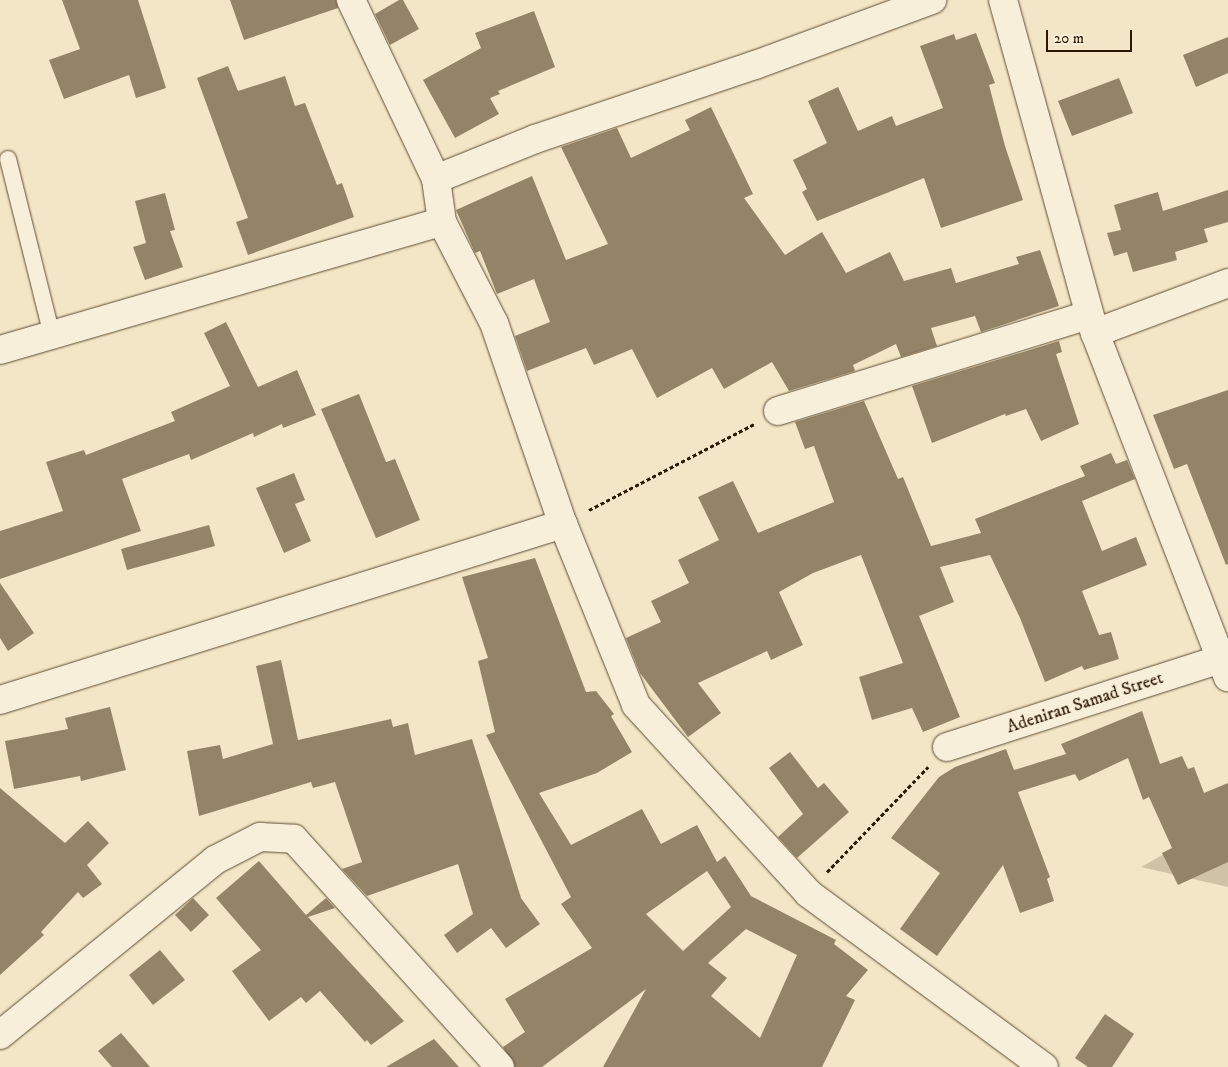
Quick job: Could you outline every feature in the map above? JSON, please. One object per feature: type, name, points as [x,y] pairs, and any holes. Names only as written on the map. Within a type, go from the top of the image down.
[{"type":"street","points":[[351,0],[436,179],[442,222],[494,323],[563,524],[636,705],[808,893],[1044,1067]]},
{"type":"street","points":[[436,179],[535,139],[932,0]]},
{"type":"street","points":[[1013,3],[1092,324],[1226,664]]},
{"type":"street","points":[[0,350],[442,222]]},
{"type":"street","points":[[778,410],[1092,324],[1228,283]]},
{"type":"street","points":[[0,700],[563,524]]},
{"type":"street","name":"Adeniran Samad Street","points":[[947,747],[1226,664]]},
{"type":"street","points":[[0,1035],[214,860],[260,837],[269,837],[294,839],[500,1067]]},
{"type":"lane","points":[[8,159],[52,336]]},
{"type":"path","points":[[563,524],[778,410]]},
{"type":"path","points":[[808,893],[947,747]]},
{"type":"shaded area","points":[[1228,818],[1228,887],[1141,867]]},
{"type":"building","points":[[62,0],[138,0],[166,88],[136,98],[129,75],[64,99],[49,60],[80,49]]},
{"type":"building","points":[[230,0],[336,0],[338,8],[244,40]]},
{"type":"building","points":[[399,0],[403,0],[419,29],[390,45],[375,14]]},
{"type":"building","points":[[534,11],[555,67],[498,91],[500,94],[490,98],[499,114],[455,138],[423,80],[481,48],[475,33]]},
{"type":"building","points":[[976,33],[995,83],[989,85],[1005,146],[1023,200],[941,228],[924,178],[817,221],[802,192],[807,189],[793,160],[827,143],[808,101],[838,87],[858,131],[892,116],[896,126],[943,108],[920,46],[954,34],[956,40]]},
{"type":"building","points":[[1228,37],[1228,73],[1196,87],[1183,55]]},
{"type":"building","points":[[228,66],[238,91],[285,76],[295,106],[305,103],[337,185],[342,183],[354,217],[248,255],[236,222],[248,218],[197,78]]},
{"type":"building","points":[[1119,78],[1133,113],[1072,136],[1058,101]]},
{"type":"building","points":[[711,107],[753,194],[744,198],[785,255],[822,232],[846,273],[890,252],[904,281],[951,268],[956,283],[1019,264],[1016,257],[1040,250],[1059,306],[981,332],[975,316],[931,328],[937,346],[901,357],[896,344],[853,365],[855,371],[789,391],[772,362],[724,389],[712,368],[657,398],[632,349],[594,365],[586,348],[527,371],[515,336],[550,322],[534,279],[497,294],[480,251],[475,253],[456,210],[532,176],[566,260],[608,244],[561,147],[617,128],[631,158],[690,130],[685,120]]},
{"type":"building","points":[[1228,190],[1228,222],[1204,229],[1208,242],[1175,252],[1177,260],[1133,272],[1127,252],[1114,256],[1107,233],[1121,230],[1114,205],[1158,192],[1163,211]]},
{"type":"building","points":[[165,193],[175,230],[170,231],[183,267],[145,280],[133,247],[146,243],[135,201]]},
{"type":"building","points":[[226,322],[258,387],[297,370],[316,415],[283,428],[282,424],[254,437],[253,433],[191,460],[189,454],[122,479],[141,531],[0,579],[0,531],[63,511],[46,462],[84,450],[86,455],[175,421],[171,412],[230,386],[204,333]]},
{"type":"building","points":[[1059,341],[1062,352],[1056,354],[1079,424],[1041,441],[1026,409],[1006,416],[1005,414],[932,443],[912,386]]},
{"type":"building","points":[[1228,390],[1228,564],[1226,565],[1187,464],[1174,469],[1153,415]]},
{"type":"building","points":[[359,394],[386,462],[395,459],[420,520],[376,538],[321,409]]},
{"type":"building","points":[[864,401],[898,479],[903,477],[931,546],[981,533],[975,519],[1085,476],[1080,466],[1111,453],[1116,464],[1127,460],[1135,479],[1082,501],[1102,551],[1136,537],[1147,565],[1082,591],[1099,635],[1111,632],[1119,659],[1084,670],[1082,666],[1045,682],[1020,618],[990,555],[940,567],[954,602],[919,616],[960,717],[923,732],[912,708],[872,720],[859,677],[903,663],[861,555],[813,573],[779,592],[803,645],[771,660],[767,651],[698,683],[721,713],[688,737],[640,673],[626,638],[661,622],[651,601],[689,583],[678,560],[719,540],[698,497],[733,481],[758,533],[834,502],[814,446],[805,449],[795,422]]},
{"type":"building","points":[[294,473],[305,500],[295,504],[311,541],[284,553],[256,488]]},
{"type":"building","points":[[209,525],[215,546],[127,570],[121,549]]},
{"type":"building","points":[[535,558],[586,692],[596,691],[614,714],[611,716],[632,752],[597,773],[539,793],[571,845],[642,809],[661,844],[697,825],[717,862],[725,856],[751,896],[836,940],[834,944],[868,970],[846,996],[855,1000],[822,1067],[603,1067],[646,989],[542,1067],[515,1067],[503,1047],[525,1032],[505,999],[592,948],[561,904],[571,897],[486,735],[495,732],[478,661],[488,658],[462,577]],"holes":[[[707,871],[731,907],[683,951],[646,914]],[[746,929],[797,955],[760,1038],[711,996],[727,978],[708,963]]]},
{"type":"building","points":[[0,583],[34,633],[8,651],[0,638]]},
{"type":"building","points":[[281,660],[298,740],[391,719],[393,727],[408,723],[415,755],[472,739],[521,898],[540,924],[506,948],[491,928],[457,953],[444,935],[473,914],[458,864],[367,896],[342,869],[362,862],[335,782],[313,788],[311,782],[199,816],[187,751],[220,745],[223,759],[273,744],[256,666]]},
{"type":"building","points":[[110,707],[126,770],[81,781],[80,776],[14,789],[5,741],[68,729],[65,718]]},
{"type":"building","points":[[1142,711],[1160,764],[1182,756],[1188,769],[1194,767],[1204,793],[1228,783],[1228,862],[1178,885],[1162,853],[1172,848],[1149,797],[1143,800],[1128,758],[1079,781],[1075,774],[1018,792],[1050,877],[1047,879],[1054,901],[1020,913],[1003,865],[937,956],[900,929],[940,873],[891,838],[939,777],[955,767],[1006,749],[1014,770],[1066,754],[1061,744]]},
{"type":"building","points":[[790,752],[818,788],[824,783],[849,812],[797,858],[778,837],[803,814],[769,768]]},
{"type":"building","points":[[0,788],[65,843],[88,821],[109,843],[87,865],[102,884],[83,898],[78,892],[41,932],[44,935],[0,975]]},
{"type":"building","points":[[259,861],[306,915],[326,898],[335,908],[308,917],[404,1021],[371,1045],[367,1040],[365,1042],[320,991],[306,1003],[301,997],[269,1021],[232,971],[261,950],[216,898]]},
{"type":"building","points":[[193,898],[209,915],[191,932],[175,915]]},
{"type":"building","points":[[160,950],[185,980],[153,1005],[129,975]]},
{"type":"building","points":[[1105,1014],[1134,1034],[1112,1067],[1088,1067],[1075,1058]]},
{"type":"building","points":[[121,1033],[150,1067],[112,1067],[98,1051]]},
{"type":"building","points":[[434,1039],[459,1067],[386,1067]]}]
